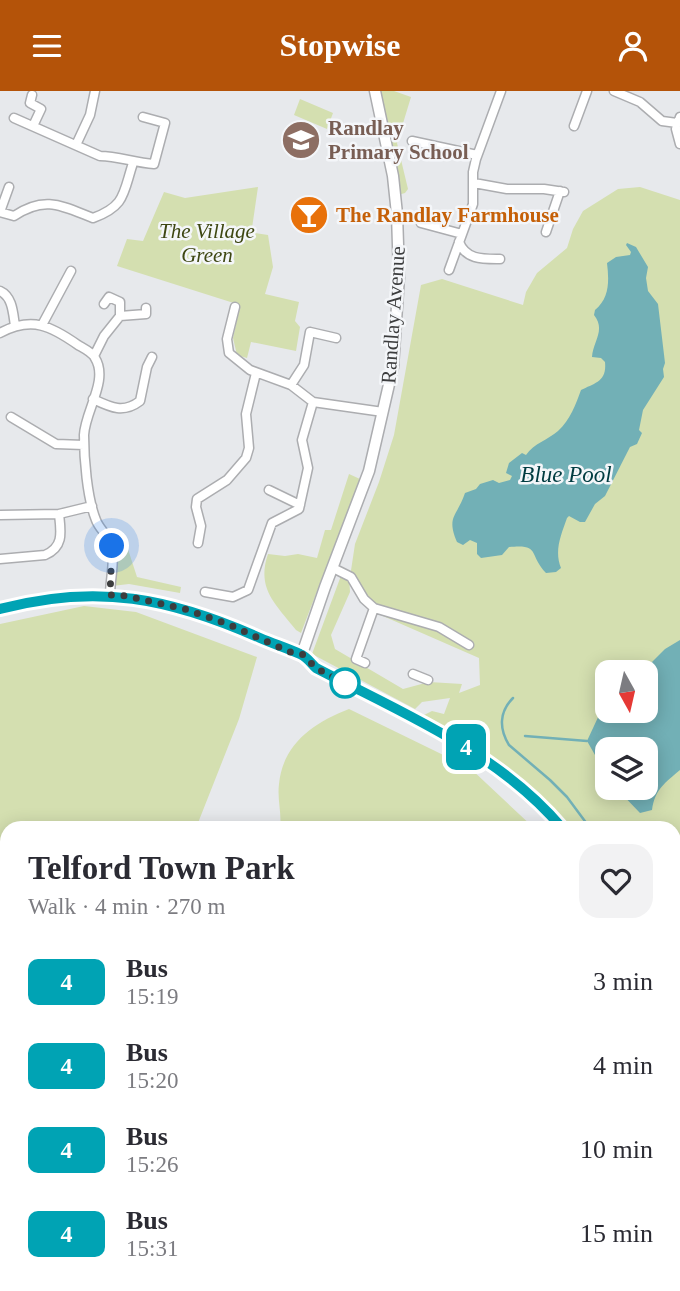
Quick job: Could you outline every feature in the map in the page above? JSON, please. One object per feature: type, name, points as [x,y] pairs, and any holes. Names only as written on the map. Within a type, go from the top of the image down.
[{"type":"street","points":[[76,145],[90,115],[95,91]]},
{"type":"street","name":"Randlay Avenue","points":[[302,654],[369,471],[393,367],[399,276],[397,214],[393,176],[375,91]]},
{"type":"street","points":[[449,270],[473,204],[473,172],[477,155],[501,91]]},
{"type":"street","points":[[574,126],[587,91]]},
{"type":"street","points":[[614,91],[640,102],[662,121],[678,120],[680,144]]},
{"type":"street","points":[[32,95],[30,103],[41,109],[33,126]]},
{"type":"street","points":[[14,118],[100,156],[115,156],[133,163],[154,164],[165,124],[143,117]]},
{"type":"street","points":[[412,141],[477,155]]},
{"type":"street","points":[[5,191],[0,212],[14,216],[27,207],[51,203],[69,207],[93,218],[120,203],[133,163]]},
{"type":"street","points":[[474,183],[507,189],[562,192],[546,232]]},
{"type":"street","points":[[421,223],[461,238]]},
{"type":"street","points":[[461,238],[463,251],[470,256],[500,259]]},
{"type":"street","points":[[42,325],[71,271]]},
{"type":"street","points":[[0,291],[5,293],[10,301],[15,326]]},
{"type":"street","points":[[94,356],[104,336],[120,316],[120,302],[109,297],[104,304]]},
{"type":"street","points":[[235,307],[227,339],[229,353],[256,373],[291,385],[313,402],[383,412]]},
{"type":"street","points":[[120,316],[146,314],[146,308]]},
{"type":"street","points":[[0,333],[15,326],[42,325],[54,328],[94,356],[99,367],[99,383],[88,412],[84,445],[96,521],[112,546],[110,595]]},
{"type":"street","points":[[291,385],[304,365],[310,332],[336,338]]},
{"type":"street","points":[[93,399],[117,409],[132,407],[140,401],[147,367],[152,357]]},
{"type":"street","points":[[198,543],[201,526],[196,507],[197,499],[231,476],[248,453],[246,414],[256,373]]},
{"type":"street","points":[[205,592],[233,597],[248,590],[272,523],[296,512],[300,505],[308,468],[302,440],[313,402]]},
{"type":"street","points":[[11,417],[56,445],[84,445]]},
{"type":"street","points":[[269,490],[300,505]]},
{"type":"street","points":[[0,515],[59,514],[92,506]]},
{"type":"street","points":[[0,559],[45,555],[51,552],[61,537],[59,514]]},
{"type":"street","points":[[333,568],[351,577],[364,599],[374,608],[439,627],[469,646]]},
{"type":"street","points":[[0,609],[51,599],[126,596],[185,609],[230,625],[290,652],[302,654],[316,668],[467,748],[503,772],[556,821]]},
{"type":"street","points":[[356,659],[374,608]]},
{"type":"street","points":[[413,674],[428,680]]},
{"type":"green space","points":[[380,91],[394,91],[411,97],[397,143],[408,189],[398,195]]},
{"type":"green space","points":[[300,99],[333,113],[327,129],[294,115]]},
{"type":"green space","name":"The Village Green","points":[[258,187],[252,228],[255,233],[268,235],[273,267],[265,294],[299,302],[295,321],[300,327],[296,351],[251,342],[247,358],[237,355],[233,338],[240,305],[117,266],[127,239],[143,241],[164,192],[185,198]]},
{"type":"green space","points":[[640,187],[680,200],[680,821],[566,821],[484,753],[424,715],[432,711],[444,714],[450,698],[422,702],[415,709],[312,654],[342,573],[349,576],[350,592],[331,635],[335,649],[403,689],[429,682],[462,684],[459,693],[480,685],[479,658],[376,613],[350,577],[355,544],[394,435],[421,285],[442,279],[523,305],[526,292],[537,273],[567,248],[583,211],[618,189]]},
{"type":"green space","points":[[349,474],[360,479],[301,633],[275,604],[266,587],[264,577],[268,554],[298,554],[317,558],[325,530],[331,530]]},
{"type":"green space","points":[[127,546],[137,577],[181,587],[180,593],[129,584],[112,586],[113,559]]},
{"type":"green space","points":[[84,606],[136,612],[257,657],[239,719],[199,821],[0,821],[0,624]]},
{"type":"green space","points":[[349,709],[470,768],[527,821],[280,821],[279,784],[287,757],[293,746],[312,728]]},
{"type":"water","name":"Blue Pool","points":[[627,243],[636,247],[648,267],[648,291],[658,304],[665,363],[664,377],[643,410],[639,430],[642,433],[637,444],[630,447],[605,496],[595,504],[585,522],[569,516],[567,518],[558,549],[561,568],[556,572],[546,573],[533,552],[526,547],[509,547],[502,555],[481,558],[477,554],[477,543],[470,540],[463,545],[457,542],[452,527],[465,493],[493,480],[499,483],[510,480],[512,476],[506,473],[509,463],[522,453],[526,455],[533,447],[558,431],[569,417],[581,390],[602,378],[605,362],[601,358],[592,357],[599,331],[594,315],[606,294],[607,263],[616,257],[630,255]]},
{"type":"water","points":[[680,640],[680,770],[658,792],[658,737],[595,737],[595,755],[587,741],[595,723],[658,723],[658,660],[654,660]]},
{"type":"water","points":[[628,800],[654,800],[652,810],[640,813]]},
{"type":"waterway","points":[[513,698],[505,709],[502,721],[503,733],[509,745],[567,797],[585,821]]},
{"type":"waterway","points":[[525,736],[587,741]]},
{"type":"bus line","name":"4","points":[[0,609],[51,599],[126,596],[185,609],[230,625],[290,652],[302,654],[316,668],[467,748],[503,772],[556,821]]},
{"type":"place","name":"Randlay Primary School","points":[[301,140]]},
{"type":"place","name":"The Randlay Farmhouse","points":[[309,215]]},
{"type":"route","points":[[112,546],[110,595],[185,609],[230,625],[290,652],[302,654],[316,668],[352,687],[345,683]]}]
